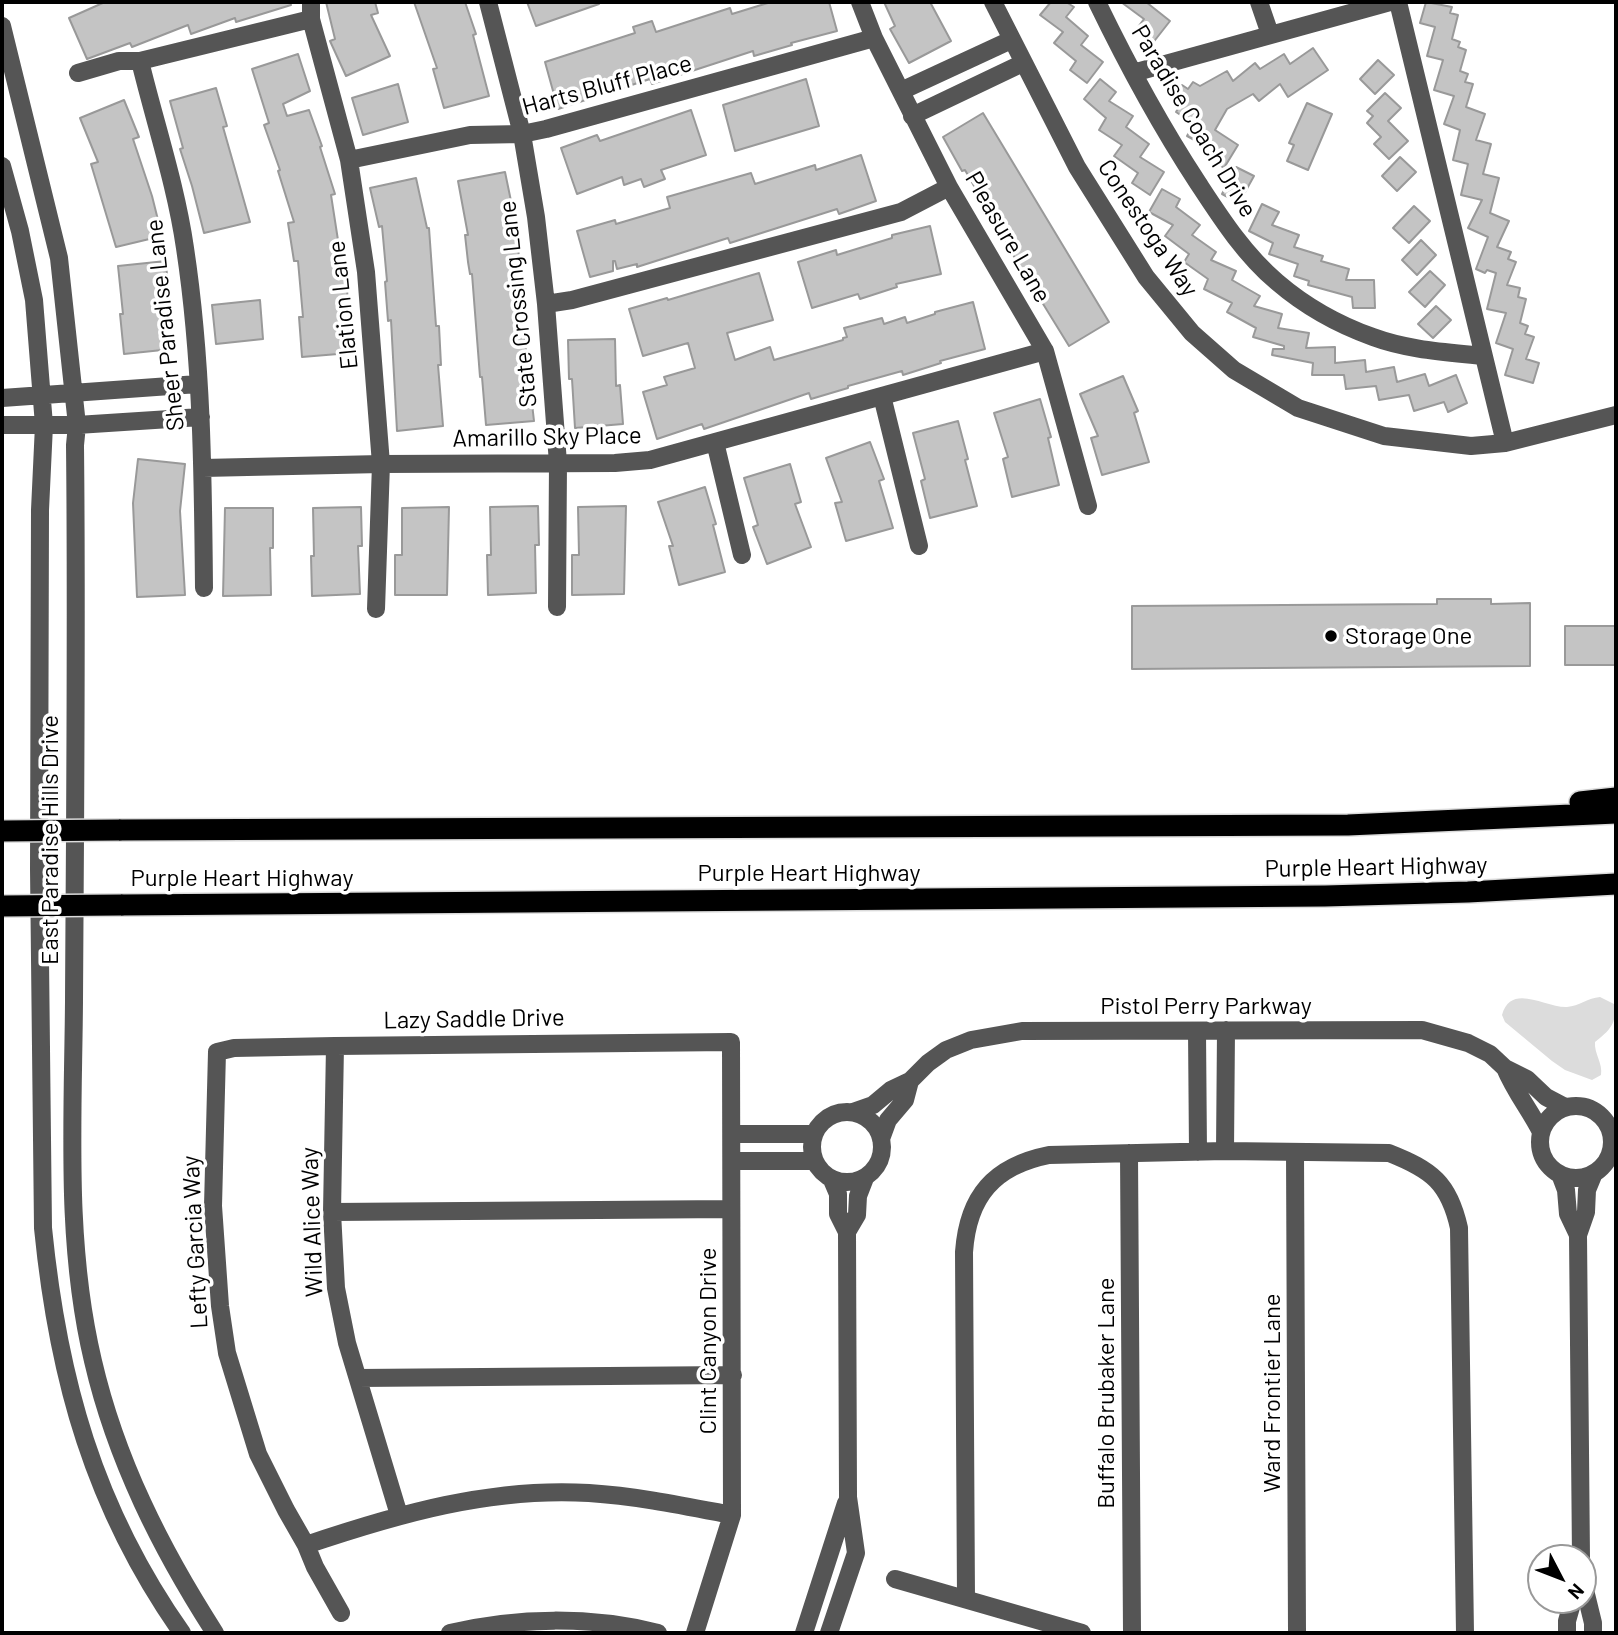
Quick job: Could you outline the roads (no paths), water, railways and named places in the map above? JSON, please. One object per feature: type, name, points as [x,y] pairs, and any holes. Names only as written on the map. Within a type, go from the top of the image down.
[{"type":"highway","points":[[1348,825],[1616,798]]},
{"type":"highway","name":"Purple Heart Highway","points":[[2,831],[1348,825],[1616,813]]},
{"type":"highway","name":"Purple Heart Highway","points":[[2,906],[1325,896],[1612,885]]},
{"type":"street","name":"State Crossing Lane","points":[[488,2],[522,134],[536,217],[546,304],[558,463],[557,607]]},
{"type":"street","name":"Pleasure Lane","points":[[860,2],[912,116],[1045,351],[1088,506]]},
{"type":"street","name":"Conestoga Way","points":[[993,2],[1077,167],[1146,277],[1192,333],[1234,370],[1298,408],[1384,436],[1471,446],[1505,443],[1616,415]]},
{"type":"street","name":"Paradise Coach Drive","points":[[1097,2],[1133,73],[1181,156],[1241,245],[1277,282],[1324,315],[1374,337],[1411,347],[1483,356]]},
{"type":"street","points":[[1259,2],[1270,34]]},
{"type":"street","points":[[1133,73],[1390,2]]},
{"type":"street","points":[[1398,2],[1505,443]]},
{"type":"street","points":[[78,73],[119,61],[140,61],[311,10]]},
{"type":"street","name":"Elation Lane","points":[[311,10],[349,160],[366,272],[381,464],[376,609]]},
{"type":"street","name":"East Paradise Hills Drive","points":[[2,26],[21,113],[59,258],[77,425],[74,1060],[76,1254],[92,1359],[114,1434],[154,1530],[171,1563],[215,1633]]},
{"type":"street","name":"Harts Bluff Place","points":[[349,160],[470,135],[522,134],[874,37]]},
{"type":"street","points":[[901,91],[1011,40]]},
{"type":"street","name":"Sheer Paradise Lane","points":[[140,61],[178,208],[185,247],[201,417],[204,588]]},
{"type":"street","points":[[912,116],[1023,62]]},
{"type":"street","name":"East Paradise Hills Drive","points":[[2,166],[20,231],[34,300],[44,425],[40,510],[39,869],[43,1228],[48,1276],[63,1364],[86,1446],[122,1534],[182,1633]]},
{"type":"street","points":[[546,304],[572,300],[901,212],[950,187]]},
{"type":"street","name":"Amarillo Sky Place","points":[[203,468],[650,460],[1045,351]]},
{"type":"street","points":[[2,398],[41,393],[198,384]]},
{"type":"street","points":[[882,396],[919,546]]},
{"type":"street","points":[[2,425],[77,425],[201,417]]},
{"type":"street","points":[[715,443],[742,555]]},
{"type":"street","points":[[1225,1151],[1226,1030]]},
{"type":"street","name":"Pistol Perry Parkway","points":[[853,1112],[873,1105],[891,1090],[910,1081],[946,1050],[987,1036],[1022,1031],[1422,1030],[1468,1043],[1490,1054],[1505,1068],[1527,1079],[1546,1097],[1565,1107]]},
{"type":"street","points":[[1197,1031],[1198,1152]]},
{"type":"street","name":"Lazy Saddle Drive","points":[[217,1052],[234,1048],[335,1046],[731,1042]]},
{"type":"street","name":"Clint Canyon Drive","points":[[695,1633],[732,1515],[731,1042]]},
{"type":"street","name":"Wild Alice Way","points":[[335,1046],[332,1212],[336,1288],[347,1343],[398,1514]]},
{"type":"street","name":"Lefty Garcia Way","points":[[217,1052],[213,1206],[220,1306],[227,1353],[258,1454],[341,1614]]},
{"type":"street","name":"Pistol Perry Parkway","points":[[1505,1068],[1514,1091],[1532,1112],[1541,1132]]},
{"type":"street","name":"Pistol Perry Parkway","points":[[881,1139],[888,1120],[905,1100],[910,1081]]},
{"type":"street","points":[[1560,1174],[1578,1177],[1594,1172],[1612,1156],[1612,1126],[1591,1109],[1583,1106],[1565,1107],[1551,1116],[1541,1132],[1541,1150],[1544,1158],[1560,1174],[1566,1190],[1567,1214],[1578,1235]]},
{"type":"street","points":[[830,1633],[856,1553],[848,1497],[848,1232],[857,1215],[858,1196],[865,1178],[881,1157],[881,1139],[873,1123],[853,1112],[824,1119],[814,1134],[811,1147],[813,1160],[820,1171],[832,1180],[847,1183],[865,1178]]},
{"type":"street","points":[[732,1134],[814,1134]]},
{"type":"street","points":[[966,1599],[965,1229],[984,1189],[995,1178],[1029,1159],[1049,1155],[1225,1151],[1389,1153],[1432,1173],[1454,1204],[1460,1228],[1465,1633]]},
{"type":"street","name":"Ward Frontier Lane","points":[[1295,1152],[1297,1633]]},
{"type":"street","name":"Buffalo Brubaker Lane","points":[[1129,1153],[1132,1633]]},
{"type":"street","points":[[732,1161],[813,1160]]},
{"type":"street","points":[[1581,1544],[1578,1235],[1586,1212],[1587,1190],[1594,1172]]},
{"type":"street","points":[[832,1180],[838,1194],[838,1214],[848,1232]]},
{"type":"street","points":[[332,1212],[732,1209]]},
{"type":"street","points":[[358,1378],[733,1376]]},
{"type":"street","points":[[306,1545],[398,1514],[487,1496],[587,1493],[643,1499],[732,1515]]},
{"type":"street","points":[[804,1633],[848,1497]]},
{"type":"street","points":[[895,1579],[1019,1617],[1082,1633]]},
{"type":"street","points":[[1567,1633],[1569,1614]]},
{"type":"street","points":[[1591,1614],[1593,1633]]},
{"type":"street","points":[[450,1633],[504,1623],[548,1620],[639,1628],[658,1633]]},
{"type":"place","name":"Storage One","points":[[1331,636]]}]
